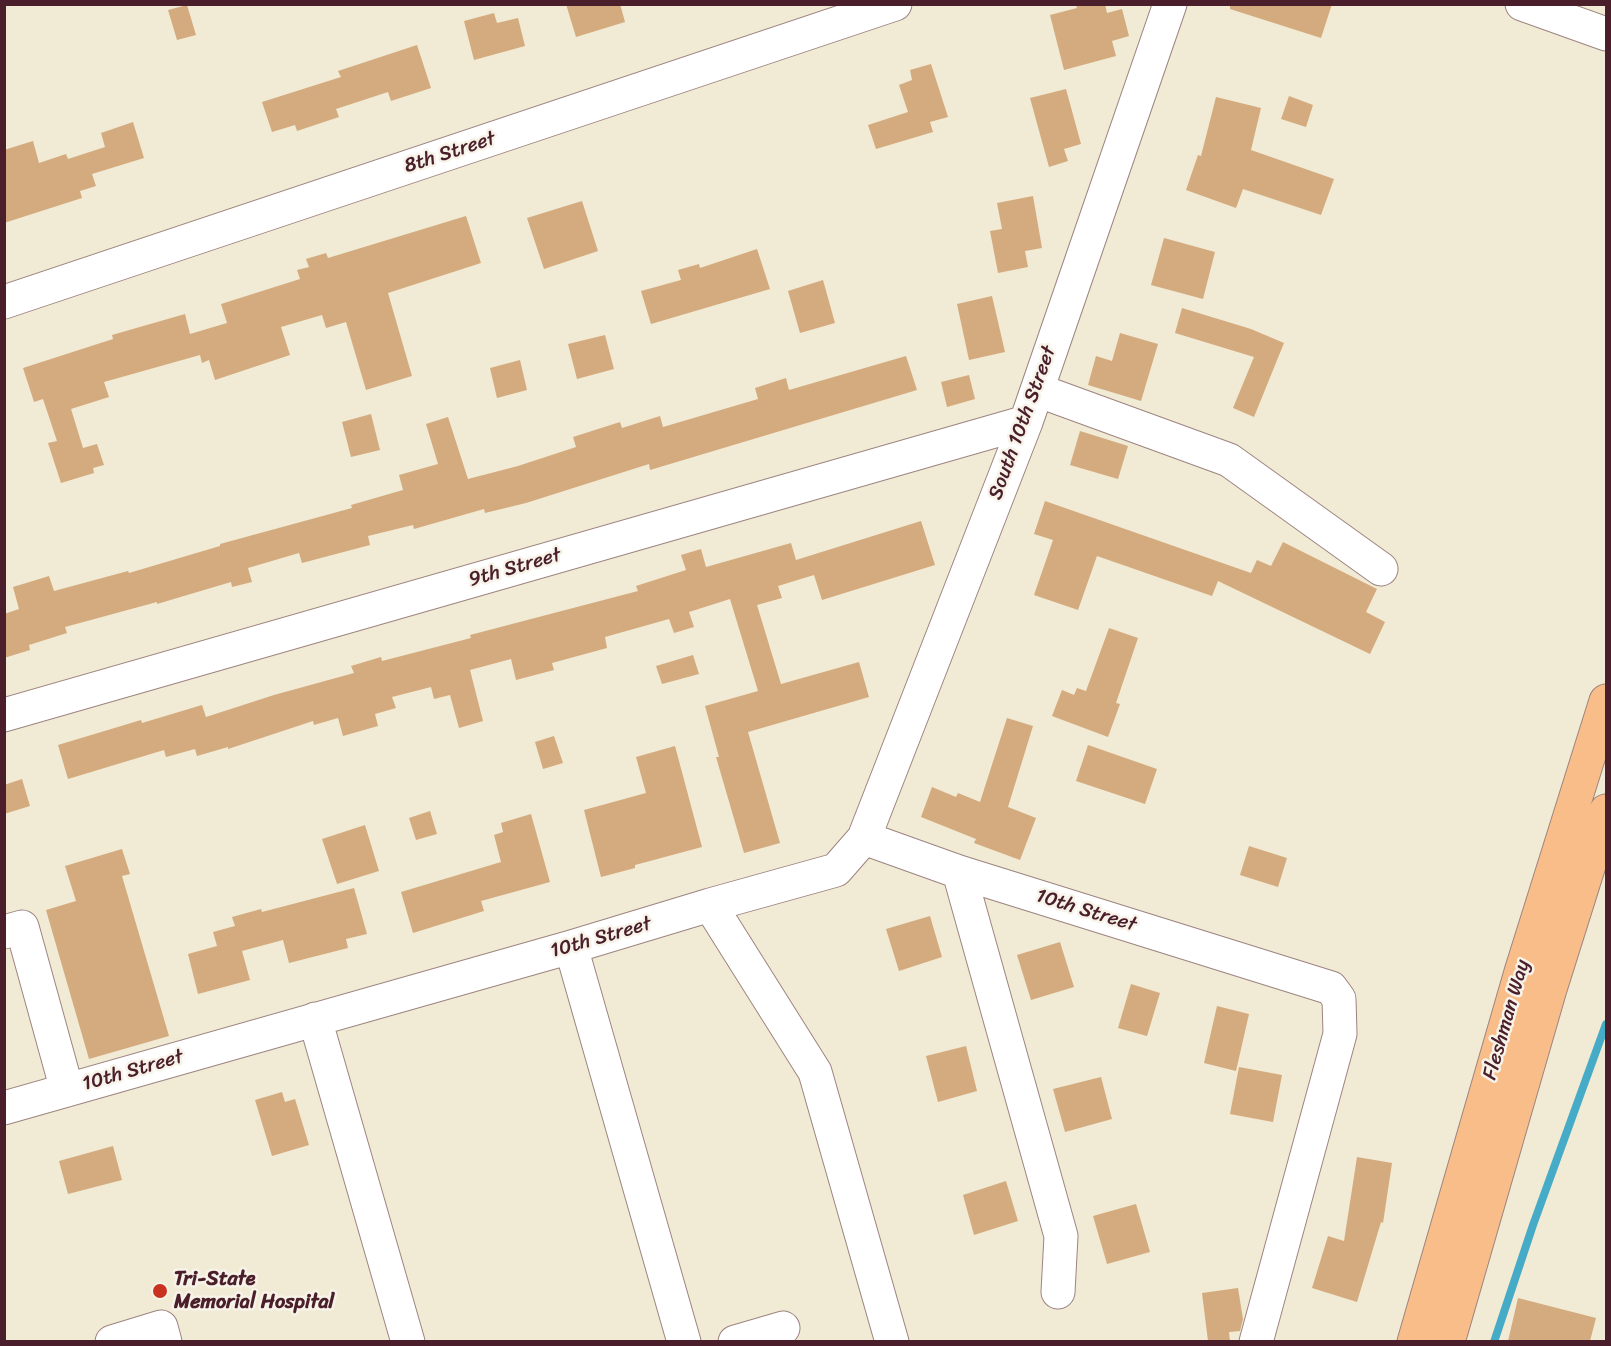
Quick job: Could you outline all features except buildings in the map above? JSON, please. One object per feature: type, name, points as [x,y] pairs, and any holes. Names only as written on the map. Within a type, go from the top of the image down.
[{"type":"main road","name":"Fleshman Way","points":[[1414,1341],[1521,972],[1606,700]]},
{"type":"main road","name":"Fleshman Way","points":[[1448,1341],[1550,988],[1606,811]]},
{"type":"street","name":"8th Street","points":[[4,302],[895,4]]},
{"type":"street","name":"South 10th Street","points":[[864,838],[1026,422],[1170,4]]},
{"type":"street","points":[[1522,4],[1606,34]]},
{"type":"street","points":[[1036,390],[1229,460],[1381,569]]},
{"type":"street","name":"9th Street","points":[[4,715],[1026,422]]},
{"type":"street","name":"10th Street","points":[[5,1106],[836,870],[864,838],[959,872],[1331,988],[1339,999],[1340,1034],[1256,1341]]},
{"type":"street","points":[[959,872],[1061,1236],[1058,1292]]},
{"type":"street","points":[[710,905],[815,1072],[892,1341]]},
{"type":"street","points":[[4,932],[22,927],[67,1090]]},
{"type":"street","points":[[571,947],[684,1341]]},
{"type":"street","points":[[315,1019],[408,1341]]},
{"type":"street","points":[[112,1341],[160,1327],[165,1341]]},
{"type":"street","points":[[735,1341],[783,1328]]},
{"type":"waterway","points":[[1494,1342],[1533,1225],[1606,1024]]},
{"type":"place","name":"Tri-State Memorial Hospital","points":[[160,1291]]}]
